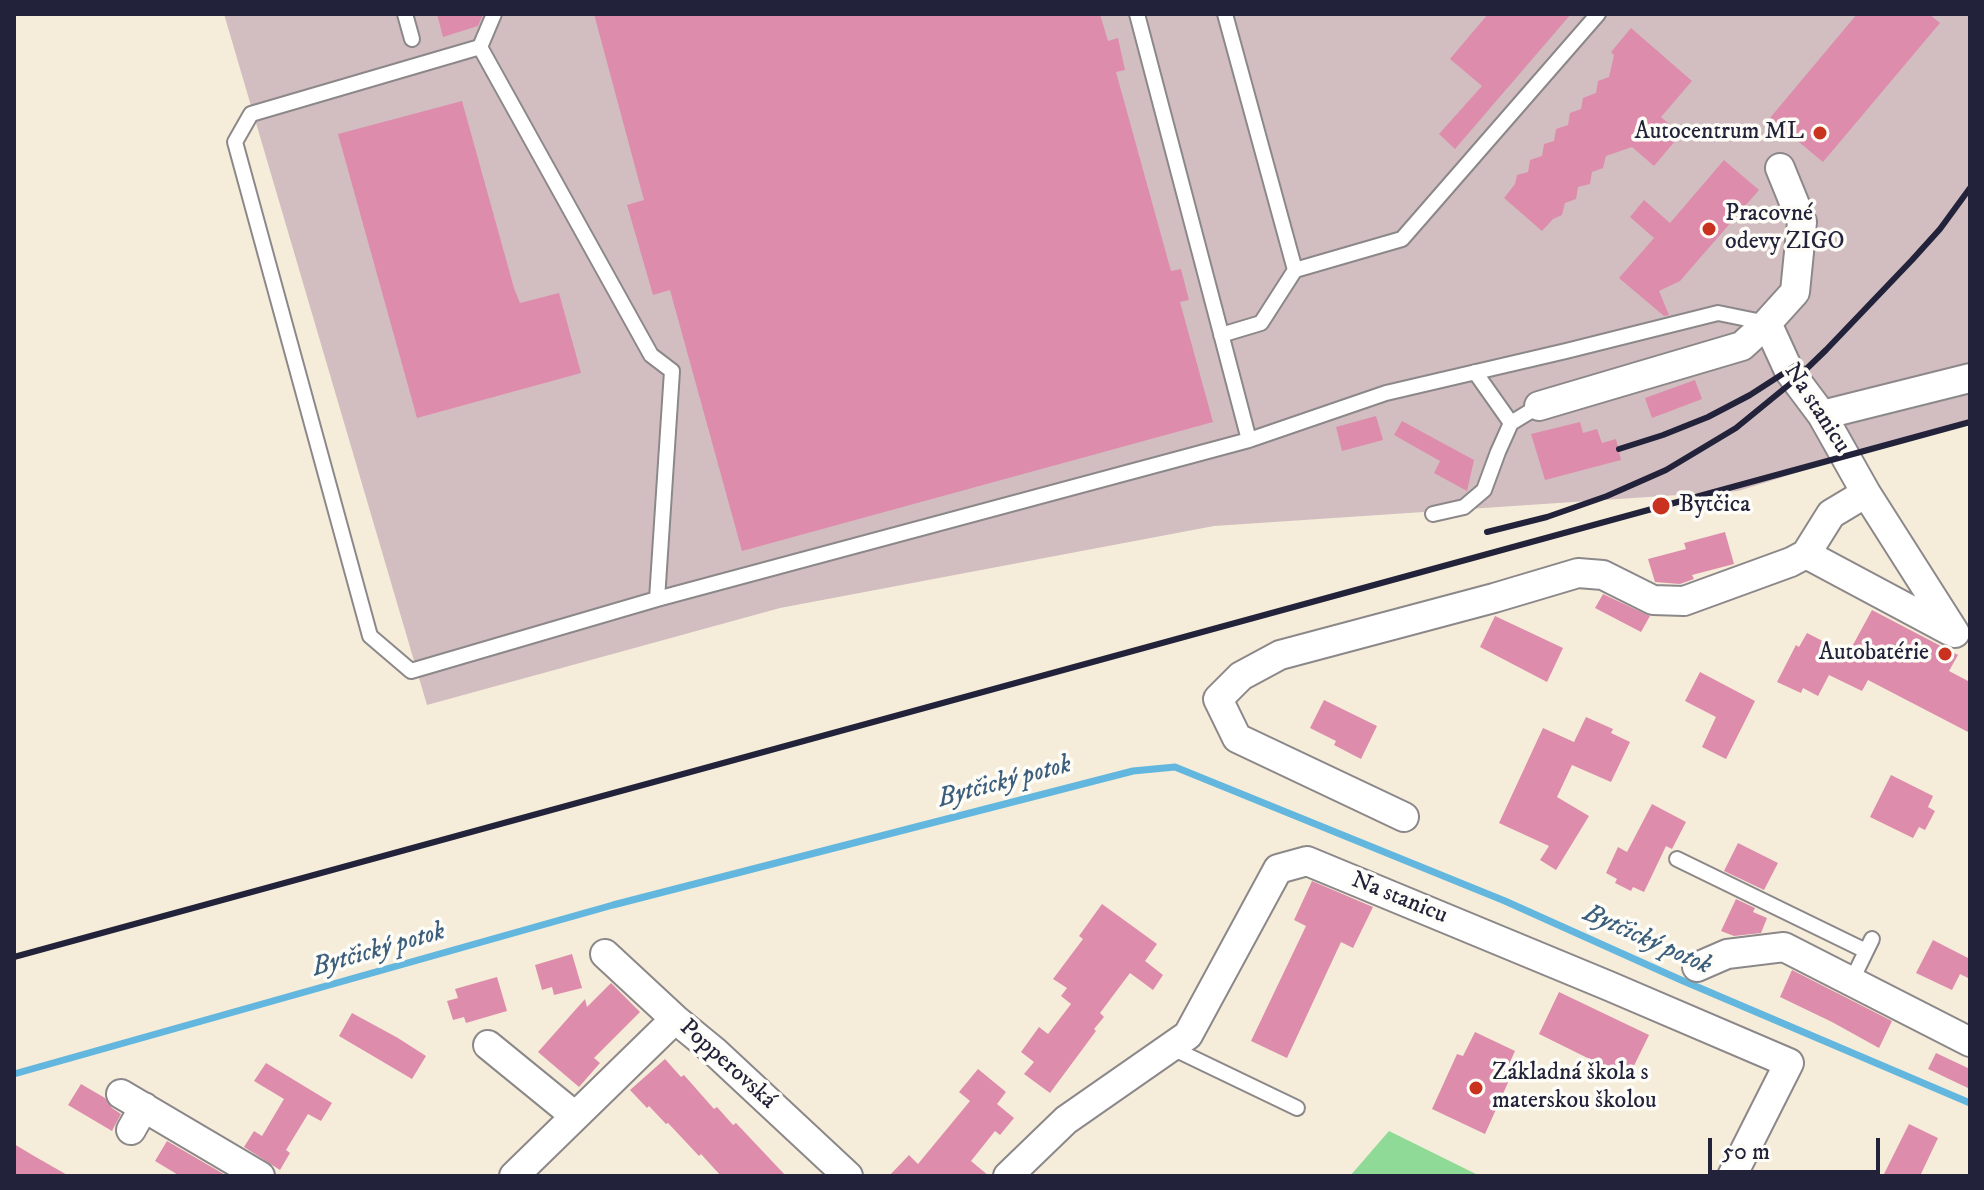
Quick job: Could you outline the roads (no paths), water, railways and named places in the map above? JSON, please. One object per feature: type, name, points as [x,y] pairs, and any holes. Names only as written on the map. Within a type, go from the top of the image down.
[{"type":"street","points":[[1539,406],[1742,346],[1767,323],[1795,292],[1802,222],[1780,168]]},
{"type":"street","name":"Na stanicu","points":[[1767,323],[1789,371],[1822,415],[1866,493],[1962,637]]},
{"type":"street","points":[[1822,415],[1970,378]]},
{"type":"street","points":[[1404,817],[1237,738],[1218,699],[1241,676],[1280,655],[1578,573],[1603,575],[1653,600],[1684,601],[1806,554],[1831,514],[1866,493]]},
{"type":"street","name":"Na stanicu","points":[[1806,554],[1962,637]]},
{"type":"street","name":"Na stanicu","points":[[1008,1176],[1066,1120],[1188,1035],[1278,869],[1307,861],[1789,1063],[1732,1176]]},
{"type":"street","points":[[1697,967],[1727,954],[1784,947],[1970,1042]]},
{"type":"street","name":"Popperovská","points":[[605,954],[848,1176]]},
{"type":"street","points":[[514,1176],[675,1019]]},
{"type":"street","points":[[488,1045],[575,1116]]},
{"type":"street","points":[[132,1110],[260,1176]]},
{"type":"lane","points":[[405,14],[412,39]]},
{"type":"lane","points":[[480,47],[494,14]]},
{"type":"lane","points":[[1137,14],[1249,440]]},
{"type":"lane","points":[[1225,14],[1295,270]]},
{"type":"lane","points":[[1221,335],[1261,323],[1295,270],[1402,239],[1598,14]]},
{"type":"lane","points":[[480,47],[251,114],[235,142],[370,636],[411,671],[657,599],[1249,440],[1386,393],[1718,313],[1767,323]]},
{"type":"lane","points":[[480,47],[651,355],[672,371],[657,599]]},
{"type":"lane","points":[[1475,372],[1511,423]]},
{"type":"lane","points":[[1433,514],[1464,507],[1484,490],[1511,423],[1539,406]]},
{"type":"lane","points":[[1677,859],[1869,945],[1851,982]]},
{"type":"lane","points":[[1170,1047],[1297,1108]]},
{"type":"waterway","name":"Bytčický potok","points":[[14,1074],[613,905],[1133,771],[1175,767],[1505,901],[1970,1103]]},
{"type":"railway","points":[[1487,532],[1547,517],[1607,496],[1666,470],[1736,428],[1826,350],[1940,229],[1970,188]]},
{"type":"railway","points":[[1619,449],[1708,417],[1798,364]]},
{"type":"railway","points":[[14,957],[1970,422]]},
{"type":"place","name":"Autocentrum ML","points":[[1820,133]]},
{"type":"place","name":"Pracovné odevy ZIGO","points":[[1709,229]]},
{"type":"place","name":"Bytčica","points":[[1661,506]]},
{"type":"place","name":"Autobatérie","points":[[1945,654]]},
{"type":"place","name":"Základná škola s materskou školou","points":[[1476,1088]]}]
